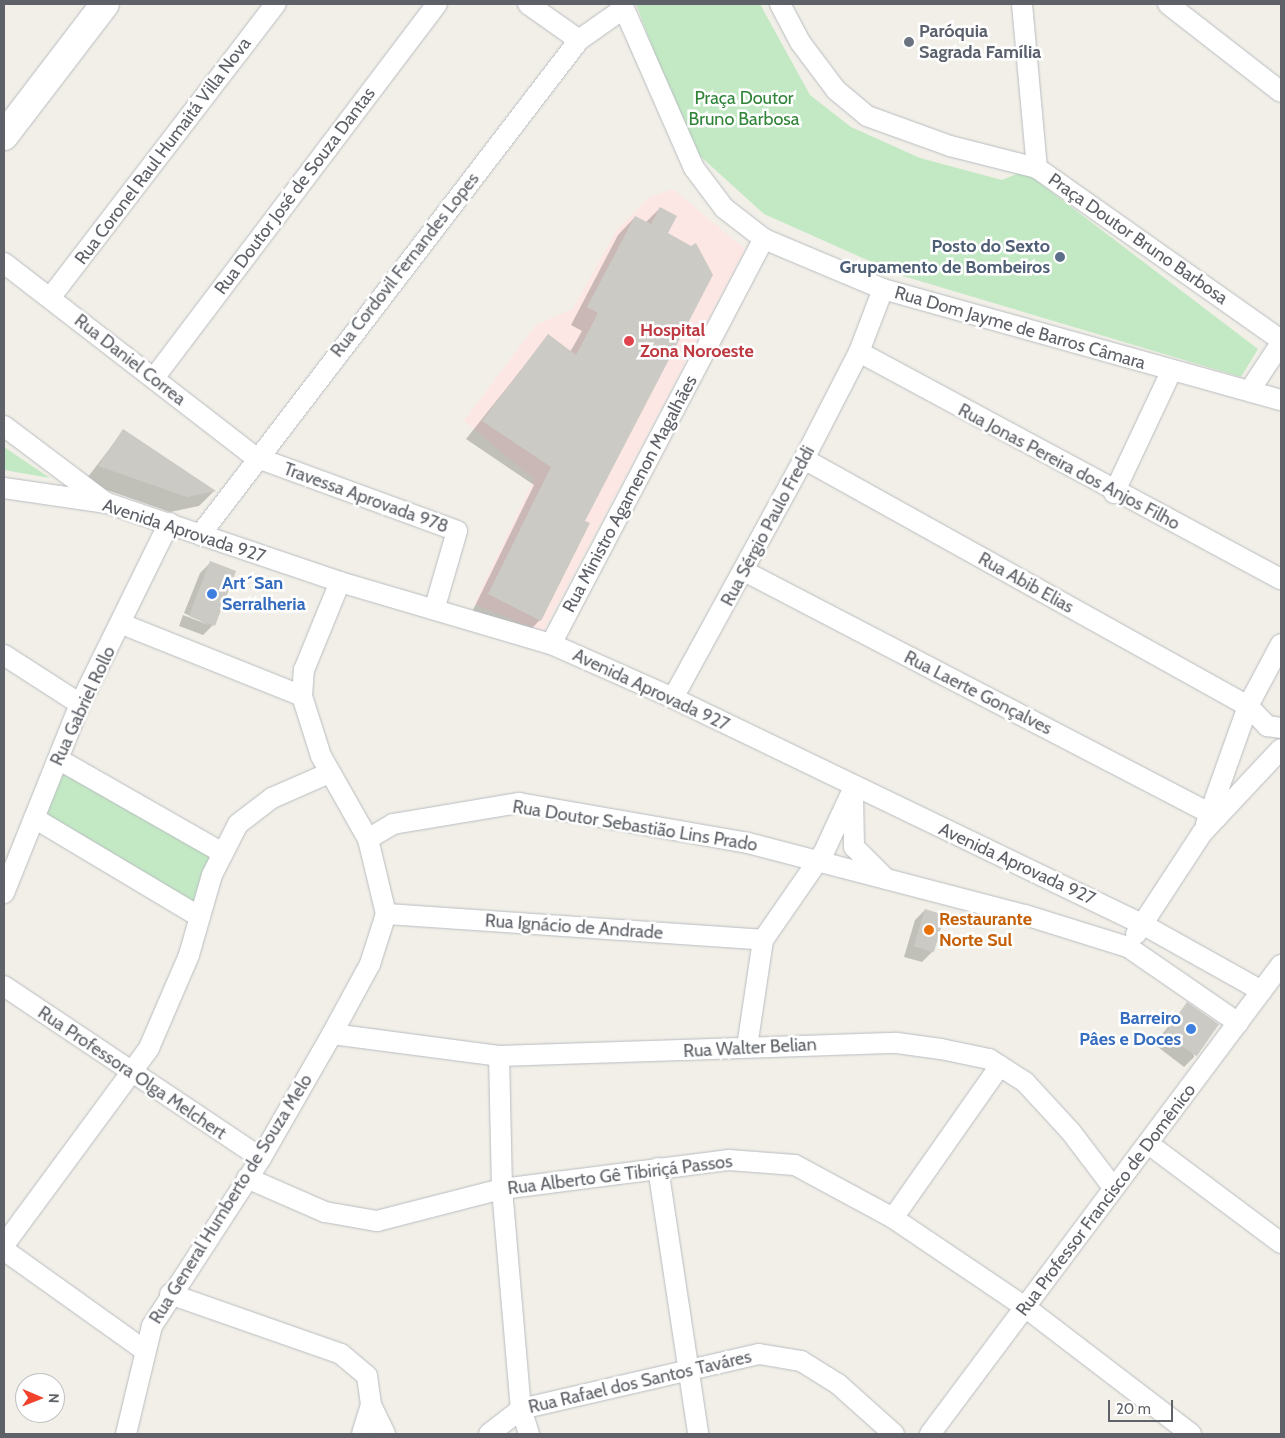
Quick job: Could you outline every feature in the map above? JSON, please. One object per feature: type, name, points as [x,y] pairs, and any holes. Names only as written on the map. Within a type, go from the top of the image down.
[{"type":"street","points":[[4,136],[105,4]]},
{"type":"street","name":"Rua Coronel Raul Humaitá Villa Nova","points":[[50,298],[276,4]]},
{"type":"street","name":"Rua Doutor José de Souza Dantas","points":[[154,378],[437,4]]},
{"type":"street","points":[[528,4],[579,40]]},
{"type":"street","name":"Praça Doutor Bruno Barbosa","points":[[780,4],[800,42],[836,90],[867,116],[950,146],[1037,168],[1281,342]]},
{"type":"street","points":[[1022,4],[1037,168]]},
{"type":"street","points":[[1168,4],[1281,92]]},
{"type":"street","name":"Rua Cordovil Fernandes Lopes","points":[[200,535],[255,457],[579,40],[623,6]]},
{"type":"street","name":"Rua Dom Jayme de Barros Câmara","points":[[623,6],[694,168],[724,208],[764,238],[883,289],[1171,372],[1250,390],[1281,400]]},
{"type":"street","name":"Rua Ministro Agamenon Magalhães","points":[[551,644],[764,238]]},
{"type":"street","name":"Rua Daniel Correa","points":[[4,263],[255,457]]},
{"type":"street","name":"Rua Sérgio Paulo Freddi","points":[[674,698],[746,572],[859,352],[883,289]]},
{"type":"street","points":[[1281,342],[1250,390],[1281,410]]},
{"type":"street","name":"Rua Jonas Pereira dos Anjos Filho","points":[[859,352],[1114,493],[1281,579]]},
{"type":"street","points":[[1114,493],[1171,372]]},
{"type":"street","points":[[4,426],[106,504]]},
{"type":"street","name":"Travessa Aprovada 978","points":[[255,457],[456,531],[434,610]]},
{"type":"street","name":"Rua Abib Elias","points":[[804,459],[1248,706],[1266,726],[1281,728]]},
{"type":"street","name":"Avenida Aprovada 927","points":[[4,488],[106,504],[169,523],[340,582],[551,644],[674,698],[854,788],[1142,924],[1262,991]]},
{"type":"street","name":"Rua Gabriel Rollo","points":[[4,893],[80,704],[122,624],[169,523]]},
{"type":"street","name":"Rua Laerte Gonçalves","points":[[746,572],[1213,815]]},
{"type":"street","points":[[340,582],[304,670],[302,696],[329,773],[368,839],[386,914]]},
{"type":"street","points":[[122,624],[302,696]]},
{"type":"street","points":[[1128,947],[1213,815],[1248,706],[1281,644]]},
{"type":"street","points":[[4,655],[80,704]]},
{"type":"street","points":[[1213,815],[1281,749]]},
{"type":"street","points":[[58,759],[223,853]]},
{"type":"street","points":[[4,1245],[149,1048],[189,955],[200,917],[223,853],[238,824],[272,798],[329,773]]},
{"type":"street","points":[[747,1047],[763,940],[816,861],[854,788]]},
{"type":"street","points":[[854,788],[854,847],[887,880]]},
{"type":"street","name":"Rua Doutor Sebastião Lins Prado","points":[[368,839],[393,824],[519,804],[748,844],[1025,915],[1128,947],[1238,1023]]},
{"type":"street","points":[[34,818],[200,917]]},
{"type":"street","name":"Rua Ignácio de Andrade","points":[[386,914],[763,940]]},
{"type":"street","name":"Rua General Humberto de Souza Melo","points":[[126,1434],[143,1349],[170,1294],[261,1158],[332,1034],[370,964],[386,914]]},
{"type":"street","name":"Rua Professor Francisco de Domênico","points":[[930,1434],[1112,1186],[1150,1145],[1281,965]]},
{"type":"street","name":"Rua Professora Olga Melchert","points":[[4,986],[131,1074],[261,1158]]},
{"type":"street","name":"Rua Walter Belian","points":[[332,1034],[499,1056],[632,1054],[747,1047],[897,1043],[989,1059],[1025,1082],[1071,1132],[1112,1186]]},
{"type":"street","points":[[499,1056],[502,1189],[521,1409],[529,1434]]},
{"type":"street","points":[[893,1218],[1000,1066]]},
{"type":"street","points":[[1150,1145],[1281,1243]]},
{"type":"street","name":"Rua Alberto Gê Tibiriçá Passos","points":[[247,1178],[324,1212],[377,1221],[502,1189],[658,1168],[728,1160],[795,1165],[893,1218],[1025,1307],[1191,1434]]},
{"type":"street","points":[[658,1168],[698,1434]]},
{"type":"street","points":[[4,1250],[143,1349]]},
{"type":"street","points":[[170,1294],[341,1354],[367,1376],[370,1405],[362,1434]]},
{"type":"street","name":"Rua Rafael dos Santos Taváres","points":[[489,1434],[521,1409],[758,1354],[801,1361],[838,1384],[894,1434]]},
{"type":"street","points":[[370,1405],[385,1434]]},
{"type":"shaded area","points":[[673,189],[745,249],[543,632],[474,604],[534,479],[464,421],[536,325],[573,309],[616,231],[648,198]]},
{"type":"green space","name":"Praça Doutor Bruno Barbosa","points":[[636,4],[760,4],[810,95],[851,127],[920,158],[1002,180],[1024,171],[1258,349],[1241,377],[903,276],[764,214],[690,147]]},
{"type":"green space","points":[[4,447],[50,478],[4,470]]},
{"type":"green space","points":[[60,763],[217,855],[200,917],[37,812]]},
{"type":"building","points":[[660,207],[677,216],[668,233],[691,246],[696,243],[713,275],[585,521],[590,523],[541,621],[488,594],[551,467],[482,421],[548,334],[576,355],[598,313],[587,307],[635,216],[651,224]]},
{"type":"building","points":[[123,429],[216,491],[187,497],[98,466]]},
{"type":"building","name":"Art´San Serralheria","points":[[210,561],[236,571],[215,626],[189,616]]},
{"type":"building","name":"Restaurante Norte Sul","points":[[925,909],[945,915],[934,952],[914,946]]},
{"type":"building","name":"Barreiro Pâes e Doces","points":[[1187,1002],[1219,1024],[1197,1056],[1165,1034]]},
{"type":"place","name":"Paróquia Sagrada Família","points":[[909,42]]},
{"type":"place","name":"Posto do Sexto Grupamento de Bombeiros","points":[[1060,257]]},
{"type":"place","name":"Hospital Zona Noroeste","points":[[629,341]]},
{"type":"place","name":"Art´San Serralheria","points":[[212,594]]},
{"type":"place","name":"Restaurante Norte Sul","points":[[929,930]]},
{"type":"place","name":"Barreiro Pâes e Doces","points":[[1191,1029]]}]
